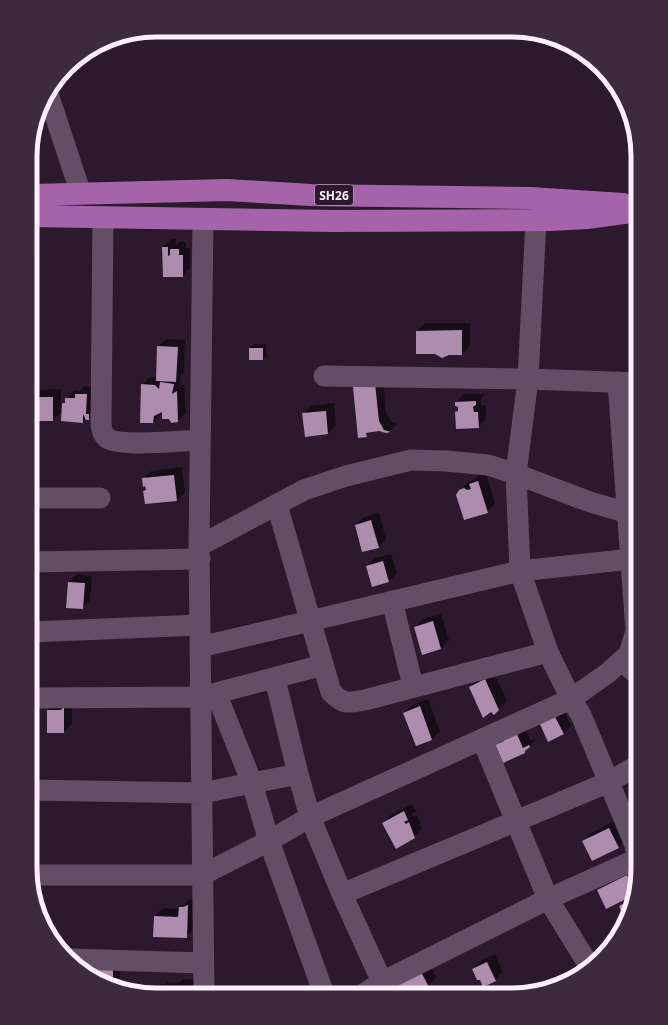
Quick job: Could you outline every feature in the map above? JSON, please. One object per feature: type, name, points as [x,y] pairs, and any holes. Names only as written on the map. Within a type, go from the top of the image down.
[{"type":"main road","name":"SH26","points":[[37,195],[227,190],[311,195],[530,198],[631,204]]},
{"type":"main road","points":[[37,216],[334,221],[536,220],[586,218],[631,212]]},
{"type":"street","points":[[50,101],[81,194]]},
{"type":"street","points":[[103,217],[101,421],[103,433],[108,438],[116,442],[200,440]]},
{"type":"street","points":[[203,218],[200,440],[200,647],[209,695],[202,793],[204,988]]},
{"type":"street","points":[[536,220],[528,379],[516,474],[520,571],[548,652],[571,699],[581,715],[631,838]]},
{"type":"street","points":[[324,376],[528,379],[628,383],[631,462]]},
{"type":"street","points":[[37,562],[200,552],[304,490],[346,476],[411,460],[446,461],[488,465],[590,502],[631,513]]},
{"type":"street","points":[[37,498],[100,498]]},
{"type":"street","points":[[277,505],[331,692],[338,700],[348,703],[365,700],[413,686],[548,652]]},
{"type":"street","points":[[200,647],[520,571],[631,559]]},
{"type":"street","points":[[392,601],[413,686]]},
{"type":"street","points":[[37,632],[200,625]]},
{"type":"street","points":[[37,875],[202,875],[269,841],[310,817],[571,699],[622,661],[629,654],[631,647]]},
{"type":"street","points":[[622,661],[631,669]]},
{"type":"street","points":[[37,698],[209,695],[324,666]]},
{"type":"street","points":[[275,679],[310,817],[342,894],[385,988],[548,898],[631,856]]},
{"type":"street","points":[[209,695],[252,783],[269,841],[322,988]]},
{"type":"street","points":[[482,739],[548,898],[587,962]]},
{"type":"street","points":[[342,894],[609,782],[631,769]]},
{"type":"street","points":[[37,790],[202,793],[298,774]]},
{"type":"street","points":[[79,959],[203,963]]},
{"type":"building","points":[[162,247],[168,247],[168,256],[170,255],[170,249],[179,249],[179,255],[183,255],[183,277],[163,277]]},
{"type":"building","points":[[462,330],[462,355],[449,355],[442,358],[435,354],[416,354],[416,331]]},
{"type":"building","points":[[157,346],[178,347],[176,382],[156,381]]},
{"type":"building","points":[[249,348],[263,348],[263,360],[249,360]]},
{"type":"building","points":[[160,382],[174,384],[172,394],[177,391],[178,422],[171,423],[169,419],[162,419],[162,412],[154,416],[153,423],[140,423],[141,384],[155,385],[159,389]]},
{"type":"building","points":[[375,383],[379,421],[384,430],[391,432],[386,433],[379,431],[366,433],[367,437],[358,438],[353,387],[367,386]]},
{"type":"building","points":[[75,394],[87,394],[86,414],[89,414],[89,420],[86,420],[83,414],[83,423],[61,421],[62,403],[65,403],[65,398],[75,398]]},
{"type":"building","points":[[37,397],[53,397],[53,421],[37,421]]},
{"type":"building","points":[[476,401],[476,405],[473,407],[474,412],[478,412],[479,428],[456,429],[455,412],[458,411],[458,407],[455,406],[455,402]]},
{"type":"building","points":[[326,411],[328,434],[305,437],[302,413]]},
{"type":"building","points":[[174,475],[177,501],[145,504],[143,491],[146,490],[145,486],[143,487],[142,478]]},
{"type":"building","points":[[478,481],[488,513],[464,520],[456,495],[459,490],[464,488],[467,490],[471,489],[469,484]]},
{"type":"building","points":[[371,520],[379,548],[362,552],[355,525]]},
{"type":"building","points":[[383,561],[389,582],[372,587],[366,566]]},
{"type":"building","points":[[68,582],[85,583],[83,609],[66,608]]},
{"type":"building","points":[[433,621],[441,649],[422,655],[414,627]]},
{"type":"building","points":[[485,679],[499,710],[494,715],[491,712],[483,718],[469,687]]},
{"type":"building","points":[[64,706],[64,733],[47,733],[47,710],[61,710]]},
{"type":"building","points":[[420,706],[432,740],[416,746],[403,713]]},
{"type":"building","points":[[554,715],[564,734],[548,742],[539,722]]},
{"type":"building","points":[[517,734],[523,748],[529,745],[530,747],[525,751],[525,753],[503,763],[495,745],[504,741],[504,739]]},
{"type":"building","points":[[404,811],[408,820],[404,822],[406,824],[409,822],[415,838],[396,849],[382,823]]},
{"type":"building","points":[[609,828],[619,848],[592,861],[582,841]]},
{"type":"building","points":[[627,875],[630,882],[627,898],[606,909],[597,890]]},
{"type":"building","points":[[626,902],[622,914],[619,906]]},
{"type":"building","points":[[188,905],[187,938],[153,937],[154,916],[178,917],[179,907]]},
{"type":"building","points":[[82,962],[113,966],[113,980],[96,972]]},
{"type":"building","points":[[487,962],[496,981],[483,987],[480,980],[477,980],[472,969]]},
{"type":"building","points":[[420,970],[429,987],[398,988],[395,982]]},
{"type":"building","points":[[174,986],[188,987],[188,988],[174,988]]}]
